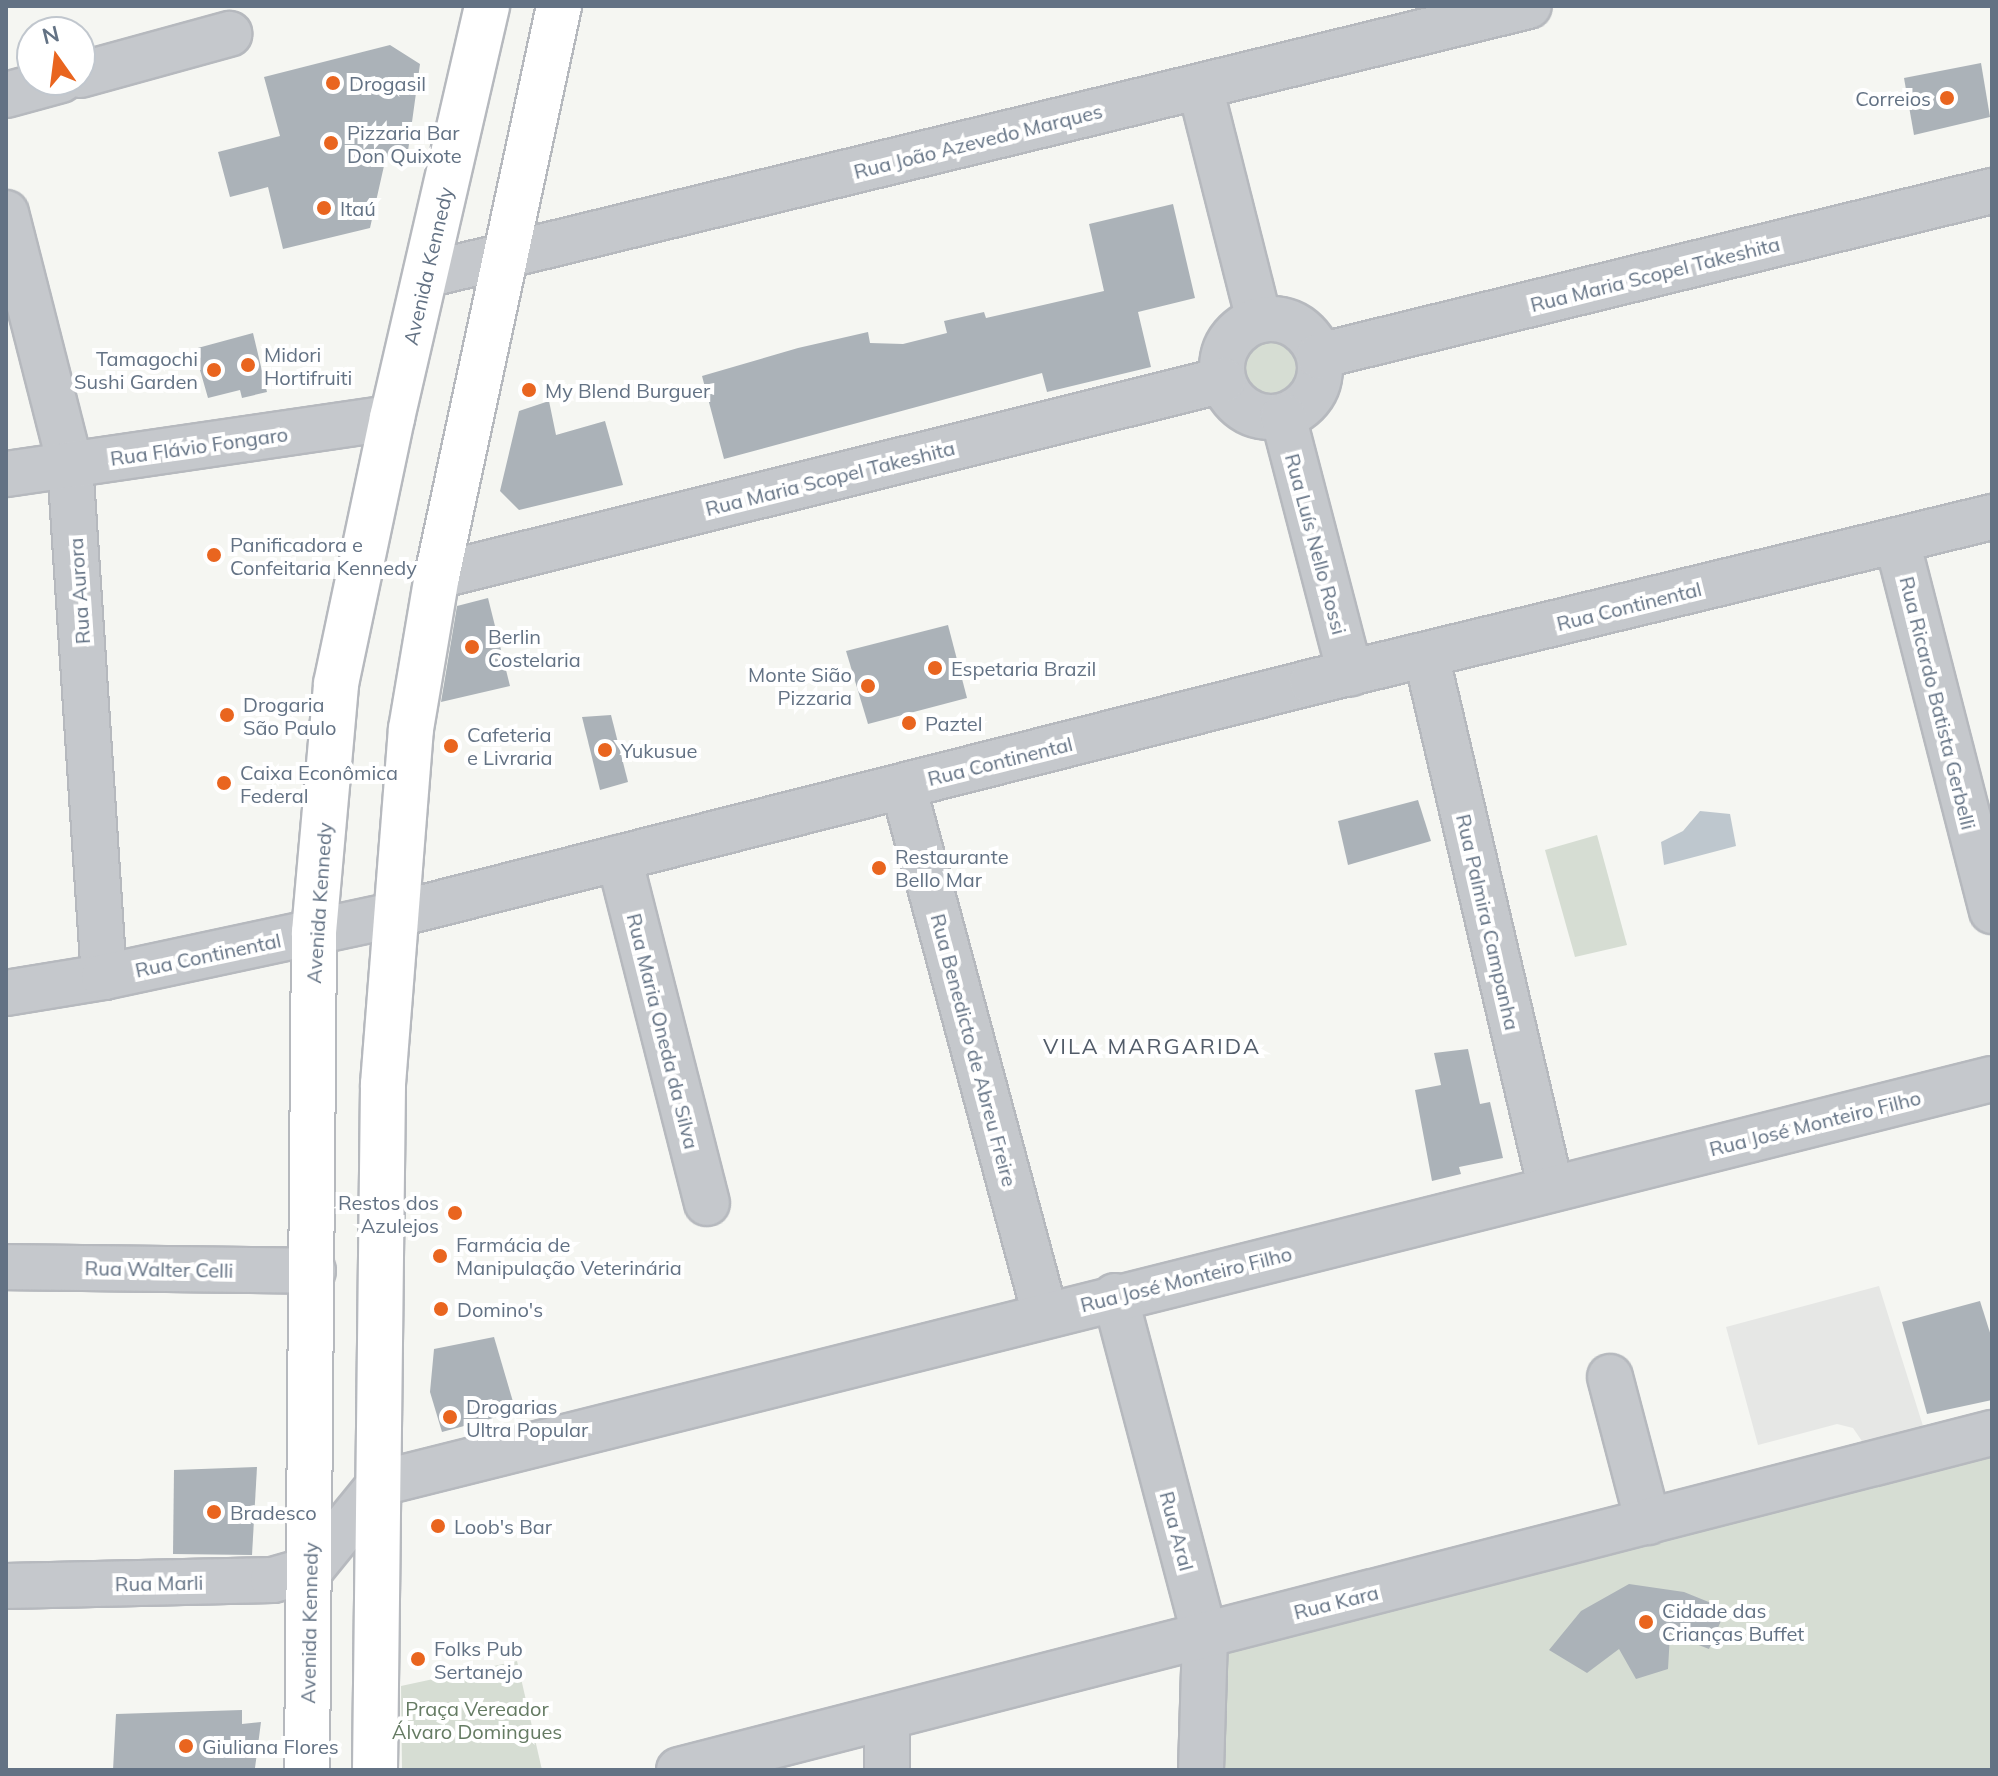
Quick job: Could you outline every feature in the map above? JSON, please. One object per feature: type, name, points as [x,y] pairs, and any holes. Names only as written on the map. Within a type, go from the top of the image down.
[{"type":"main road","name":"Avenida Kennedy","points":[[307,1770],[314,932],[336,684],[392,418],[487,6]]},
{"type":"main road","points":[[375,1770],[381,1483],[383,1084],[411,729],[437,576],[503,256],[559,6]]},
{"type":"street","name":"Rua João Azevedo Marques","points":[[426,275],[1529,6]]},
{"type":"street","points":[[96,71],[229,34]]},
{"type":"street","points":[[1200,87],[1259,321]]},
{"type":"street","name":"Rua Maria Scopel Takeshita","points":[[1319,356],[1992,191]]},
{"type":"street","name":"Rua Aurora","points":[[6,213],[70,464],[104,977]]},
{"type":"street","points":[[1259,321],[1289,323],[1303,331],[1319,356],[1320,371],[1309,400],[1283,416],[1253,414],[1240,406],[1223,380],[1225,350],[1244,327],[1259,321]]},
{"type":"street","name":"Rua Maria Scopel Takeshita","points":[[437,576],[1223,380]]},
{"type":"street","name":"Rua Luís Nello Rossi","points":[[1283,416],[1350,673]]},
{"type":"street","name":"Rua Flávio Fongaro","points":[[6,474],[392,418]]},
{"type":"street","name":"Rua Continental","points":[[6,993],[104,977],[394,915],[1350,673],[1992,517]]},
{"type":"street","name":"Rua Ricardo Batista Gerbelli","points":[[1897,541],[1992,911]]},
{"type":"street","name":"Rua Palmira Campanha","points":[[1426,655],[1551,1189]]},
{"type":"street","name":"Rua Benedicto de Abreu Freire","points":[[903,786],[1045,1314]]},
{"type":"street","name":"Rua Maria Oneda da Silva","points":[[619,858],[707,1203]]},
{"type":"street","name":"Rua José Monteiro Filho","points":[[381,1483],[1115,1296],[1992,1079]]},
{"type":"street","name":"Rua Walter Celli","points":[[6,1267],[313,1271]]},
{"type":"street","name":"Rua Aral","points":[[1115,1296],[1205,1636],[1201,1770]]},
{"type":"street","points":[[1610,1377],[1648,1522]]},
{"type":"street","name":"Rua Kara","points":[[679,1770],[1992,1433]]},
{"type":"street","points":[[311,1569],[381,1483]]},
{"type":"street","name":"Rua Marli","points":[[6,1586],[273,1580],[311,1569]]},
{"type":"street","points":[[887,1718],[887,1770]]},
{"type":"shaded area","points":[[1700,811],[1730,814],[1736,846],[1664,865],[1661,842],[1683,831]]},
{"type":"shaded area","points":[[1879,1286],[1923,1426],[1864,1444],[1853,1428],[1837,1424],[1758,1445],[1726,1327]]},
{"type":"green space","points":[[1271,332],[1292,338],[1302,348],[1308,369],[1302,390],[1292,400],[1271,406],[1250,400],[1240,390],[1234,369],[1240,348],[1250,338]]},
{"type":"green space","points":[[1597,835],[1627,945],[1575,957],[1545,850]]},
{"type":"green space","points":[[1992,1456],[1992,1770],[1220,1770],[1222,1649]]},
{"type":"green space","name":"Praça Vereador Álvaro Domingues","points":[[517,1661],[542,1770],[402,1770],[401,1686]]},
{"type":"building","points":[[390,45],[420,64],[408,151],[386,157],[370,228],[283,249],[268,187],[230,197],[218,152],[280,136],[264,77]]},
{"type":"building","name":"Correios","points":[[1981,63],[1990,117],[1914,135],[1904,78]]},
{"type":"building","points":[[1173,204],[1195,298],[1138,312],[1151,367],[1047,392],[1042,373],[724,459],[702,376],[798,348],[868,332],[870,343],[903,344],[947,333],[944,321],[984,312],[986,318],[1104,291],[1089,224]]},
{"type":"building","points":[[253,333],[267,392],[242,398],[240,390],[208,398],[194,349]]},
{"type":"building","points":[[549,401],[556,435],[605,421],[623,485],[519,510],[500,491],[519,411]]},
{"type":"building","name":"Berlin Costelaria","points":[[488,598],[510,686],[441,702],[457,606]]},
{"type":"building","points":[[948,625],[967,698],[868,724],[846,651]]},
{"type":"building","name":"Yukusue","points":[[611,715],[628,782],[600,790],[582,717]]},
{"type":"building","points":[[1418,800],[1431,841],[1348,865],[1338,821]]},
{"type":"building","points":[[1468,1049],[1480,1104],[1490,1102],[1503,1158],[1459,1167],[1461,1174],[1432,1181],[1415,1090],[1441,1085],[1434,1053]]},
{"type":"building","points":[[1980,1301],[1992,1339],[1992,1400],[1927,1414],[1902,1322]]},
{"type":"building","points":[[494,1337],[516,1412],[442,1432],[430,1392],[434,1349]]},
{"type":"building","name":"Bradesco","points":[[257,1467],[252,1555],[173,1554],[174,1470]]},
{"type":"building","name":"Cidade das Crianças Buffet","points":[[1629,1584],[1684,1592],[1726,1609],[1709,1649],[1670,1634],[1668,1669],[1636,1679],[1619,1649],[1587,1673],[1549,1650],[1581,1611]]},
{"type":"building","name":"Giuliana Flores","points":[[242,1710],[242,1724],[261,1722],[255,1768],[113,1770],[116,1714]]},
{"type":"place","name":"Drogasil","points":[[333,83]]},
{"type":"place","name":"Correios","points":[[1947,98]]},
{"type":"place","name":"Pizzaria Bar Don Quixote","points":[[331,143]]},
{"type":"place","name":"Itaú","points":[[324,208]]},
{"type":"place","name":"Midori Hortifruiti","points":[[248,365]]},
{"type":"place","name":"Tamagochi Sushi Garden","points":[[214,370]]},
{"type":"place","name":"My Blend Burguer","points":[[529,390]]},
{"type":"place","name":"Panificadora e Confeitaria Kennedy","points":[[214,555]]},
{"type":"place","name":"Berlin Costelaria","points":[[472,647]]},
{"type":"place","name":"Espetaria Brazil","points":[[935,668]]},
{"type":"place","name":"Monte Sião Pizzaria","points":[[868,686]]},
{"type":"place","name":"Drogaria São Paulo","points":[[227,715]]},
{"type":"place","name":"Paztel","points":[[909,723]]},
{"type":"place","name":"Cafeteria e Livraria","points":[[451,746]]},
{"type":"place","name":"Yukusue","points":[[605,750]]},
{"type":"place","name":"Caixa Econômica Federal","points":[[224,783]]},
{"type":"place","name":"Restaurante Bello Mar","points":[[879,868]]},
{"type":"place","name":"Restos dos Azulejos","points":[[455,1213]]},
{"type":"place","name":"Farmácia de Manipulação Veterinária","points":[[440,1256]]},
{"type":"place","name":"Domino's","points":[[441,1309]]},
{"type":"place","name":"Drogarias Ultra Popular","points":[[450,1417]]},
{"type":"place","name":"Bradesco","points":[[214,1512]]},
{"type":"place","name":"Loob's Bar","points":[[438,1526]]},
{"type":"place","name":"Cidade das Crianças Buffet","points":[[1646,1622]]},
{"type":"place","name":"Folks Pub Sertanejo","points":[[418,1659]]},
{"type":"place","name":"Giuliana Flores","points":[[186,1746]]},
{"type":"district","name":"VILA MARGARIDA","points":[[1152,1047]]}]
